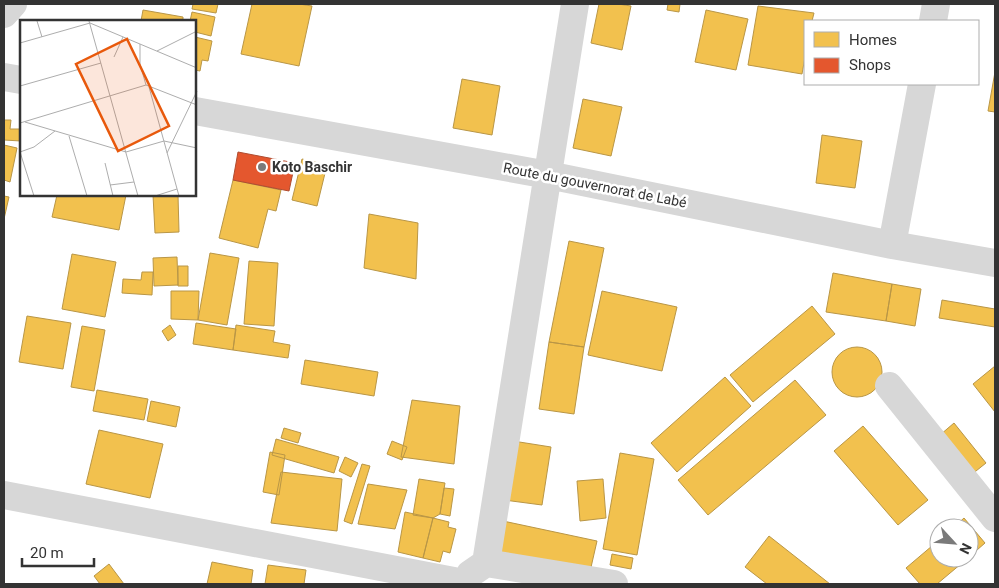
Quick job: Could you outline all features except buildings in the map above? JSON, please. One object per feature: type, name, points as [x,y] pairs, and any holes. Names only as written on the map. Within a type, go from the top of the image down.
[{"type":"street","points":[[4,14],[13,4]]},
{"type":"street","points":[[486,563],[575,4]]},
{"type":"street","points":[[933,20],[936,4]]},
{"type":"street","points":[[4,77],[20,80]]},
{"type":"street","points":[[892,245],[922,85]]},
{"type":"street","name":"Route du gouvernorat de Labé","points":[[196,111],[548,175],[892,245],[995,262]]},
{"type":"street","points":[[889,386],[995,518]]},
{"type":"street","points":[[4,495],[458,583],[486,563],[614,584]]},
{"type":"place","name":"Koto Baschir","points":[[262,167]]}]
